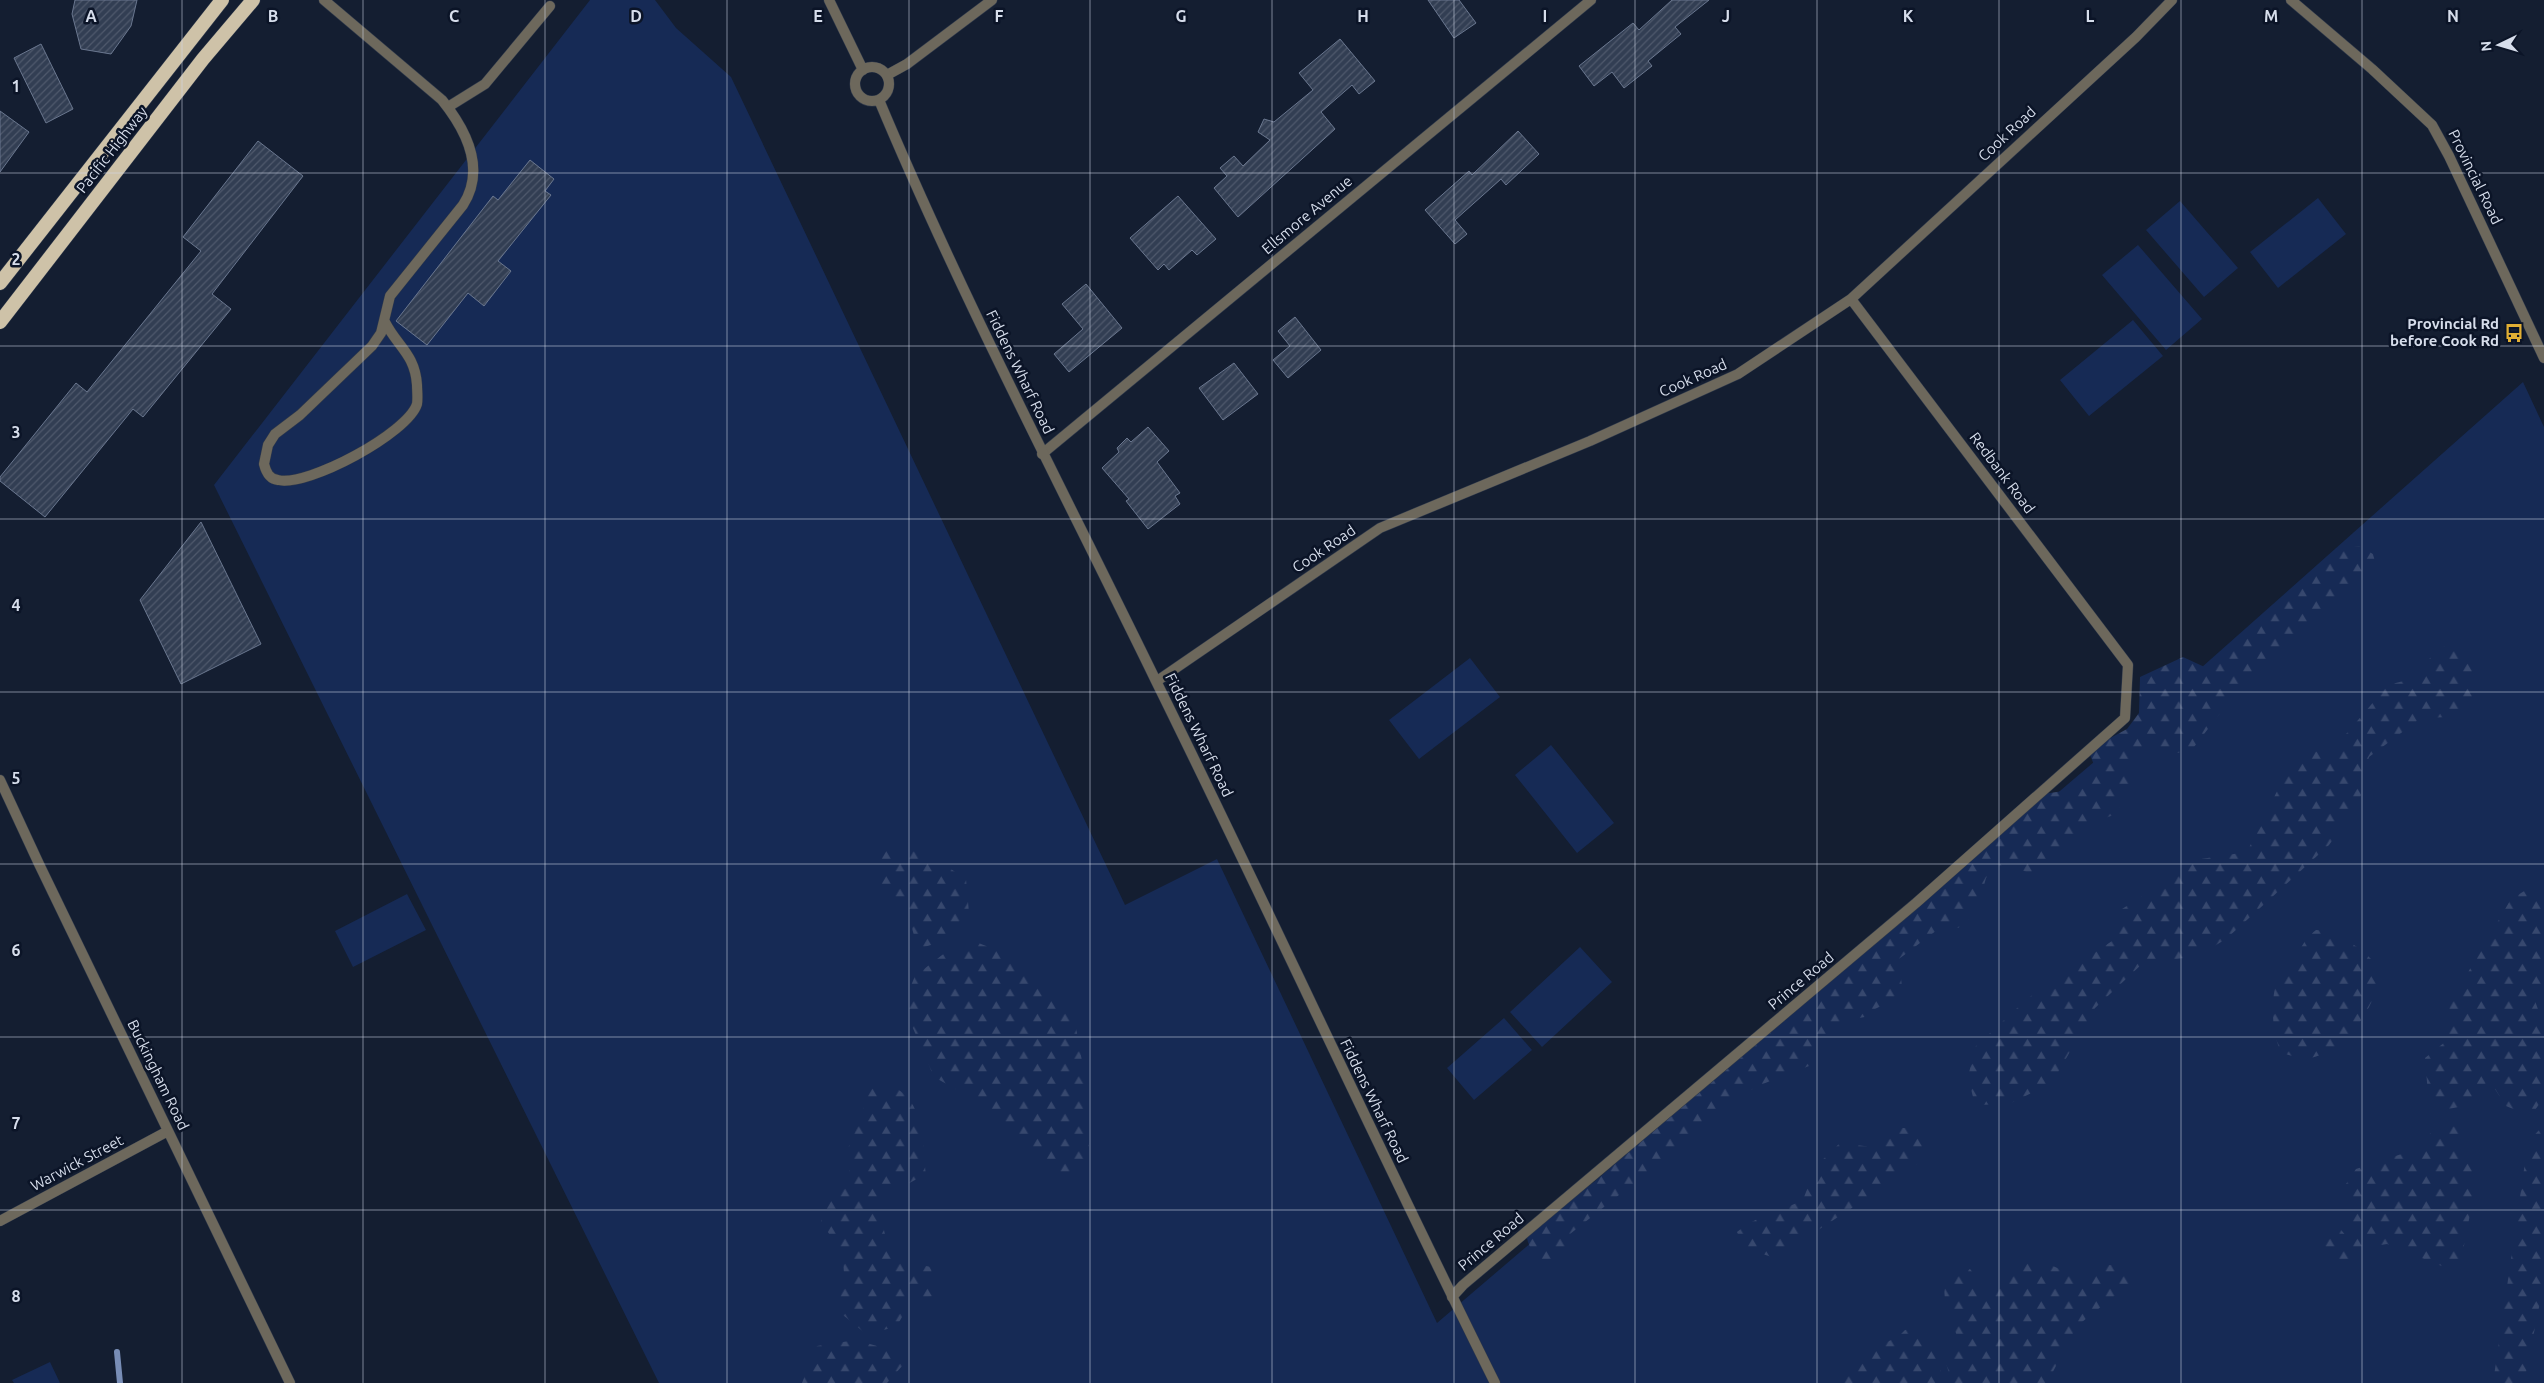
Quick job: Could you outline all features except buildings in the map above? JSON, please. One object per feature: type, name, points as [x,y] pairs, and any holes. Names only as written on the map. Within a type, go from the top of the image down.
[{"type":"highway","name":"Pacific Highway","points":[[0,283],[222,0]]},
{"type":"highway","name":"Pacific Highway","points":[[0,322],[203,59],[252,0]]},
{"type":"street","points":[[324,0],[448,107],[457,121],[474,160],[473,184],[462,205],[390,296],[381,334],[372,346],[300,415],[275,434],[268,445],[264,464],[271,477],[278,480],[297,480],[338,464],[399,427],[412,413],[417,404],[414,365],[385,322]]},
{"type":"street","points":[[829,0],[863,70]]},
{"type":"street","points":[[887,75],[907,64],[992,0]]},
{"type":"street","name":"Ellsmore Avenue","points":[[1042,454],[1591,0]]},
{"type":"street","name":"Cook Road","points":[[1156,681],[1380,528],[1590,442],[1738,374],[1851,298],[2136,36],[2172,0]]},
{"type":"street","name":"Provincial Road","points":[[2291,0],[2432,125],[2449,156],[2544,358]]},
{"type":"street","points":[[448,107],[485,84],[550,6]]},
{"type":"street","points":[[876,67],[887,75],[889,89],[879,100],[866,100],[857,92],[856,80],[863,70],[876,67]]},
{"type":"street","name":"Fiddens Wharf Road","points":[[879,100],[922,202],[1042,454],[1156,681],[1495,1383]]},
{"type":"street","name":"Redbank Road","points":[[1851,298],[2128,665]]},
{"type":"street","name":"Prince Road","points":[[1452,1297],[1463,1285],[1916,903],[2125,718],[2128,665]]},
{"type":"street","name":"Buckingham Road","points":[[0,780],[290,1383]]},
{"type":"street","name":"Warwick Street","points":[[0,1222],[168,1132]]},
{"type":"green space","points":[[590,0],[655,0],[676,28],[731,77],[1125,905],[1217,859],[1437,1323],[2122,738],[2523,382],[2544,427],[2544,1383],[659,1383],[214,485]]},
{"type":"green space","points":[[2318,198],[2346,234],[2278,288],[2250,252]]},
{"type":"green space","points":[[2180,201],[2238,268],[2204,297],[2146,230]]},
{"type":"green space","points":[[2138,245],[2202,319],[2166,350],[2102,275]]},
{"type":"green space","points":[[2133,320],[2163,356],[2089,416],[2060,380]]},
{"type":"green space","points":[[2359,546],[2373,554],[2375,562],[2372,572],[2245,681],[2194,747],[2178,753],[2146,747],[2132,756],[2127,764],[2127,768],[2133,779],[2116,814],[2079,828],[2074,844],[2044,864],[2033,875],[2015,867],[1997,865],[1986,878],[1981,896],[1967,922],[1958,928],[1941,927],[1891,965],[1901,978],[1902,987],[1891,1001],[1875,1009],[1870,1016],[1843,1021],[1809,1066],[1755,1087],[1570,1234],[1569,1242],[1560,1257],[1545,1261],[1533,1252],[1527,1238],[1537,1224],[1594,1182],[2043,794],[2084,788],[2097,772],[2088,750],[2127,729],[2139,713],[2140,677],[2183,657],[2211,670],[2343,549]]},
{"type":"green space","points":[[2448,645],[2475,665],[2475,700],[2450,717],[2421,718],[2369,757],[2359,804],[2329,845],[2226,939],[2198,956],[2142,964],[2095,1008],[2052,1083],[2009,1104],[1975,1105],[1968,1077],[1975,1047],[2028,998],[2112,941],[2122,909],[2201,859],[2247,852],[2291,763],[2304,749],[2329,754],[2388,685],[2419,677],[2434,651]]},
{"type":"green space","points":[[1470,658],[1500,697],[1419,759],[1389,720]]},
{"type":"green space","points":[[1551,745],[1614,823],[1577,853],[1515,775]]},
{"type":"green space","points":[[901,847],[934,858],[966,879],[969,913],[934,944],[918,949],[909,918],[886,897],[878,881],[877,865],[886,851]]},
{"type":"green space","points":[[2526,890],[2534,891],[2544,910],[2544,985],[2536,986],[2535,1001],[2544,1026],[2544,1097],[2535,1110],[2525,1114],[2506,1106],[2489,1080],[2464,1106],[2448,1109],[2439,1106],[2428,1094],[2425,1058],[2445,1042],[2450,1003],[2511,899]]},
{"type":"green space","points":[[407,894],[426,930],[353,967],[335,931]]},
{"type":"green space","points":[[2316,930],[2337,934],[2371,959],[2377,970],[2377,984],[2366,1013],[2344,1040],[2318,1056],[2302,1058],[2282,1053],[2274,1028],[2273,998],[2278,980],[2288,969],[2308,937]]},
{"type":"green space","points":[[976,942],[1009,955],[1075,1022],[1085,1078],[1083,1125],[1090,1140],[1083,1170],[1072,1179],[1056,1179],[984,1105],[934,1077],[903,1005],[915,976],[946,952]]},
{"type":"green space","points":[[1580,947],[1612,982],[1542,1047],[1510,1012]]},
{"type":"green space","points":[[1504,1018],[1532,1050],[1474,1100],[1447,1068]]},
{"type":"green space","points":[[874,1084],[890,1086],[903,1093],[911,1102],[917,1115],[921,1129],[926,1174],[882,1198],[882,1214],[884,1232],[890,1248],[895,1254],[908,1262],[931,1267],[935,1296],[913,1299],[896,1327],[866,1334],[837,1310],[843,1283],[843,1264],[841,1255],[821,1222],[824,1204],[850,1184],[848,1148],[863,1113],[864,1095]]},
{"type":"green space","points":[[2445,1123],[2461,1129],[2460,1152],[2467,1156],[2477,1178],[2460,1266],[2454,1271],[2387,1244],[2368,1247],[2351,1264],[2335,1266],[2321,1238],[2328,1225],[2337,1225],[2347,1237],[2352,1231],[2346,1184],[2356,1169],[2426,1146],[2424,1138]]},
{"type":"green space","points":[[1898,1128],[1914,1128],[1923,1141],[1923,1158],[1912,1169],[1775,1258],[1744,1248],[1737,1232],[1760,1218],[1803,1200],[1815,1167],[1840,1143],[1872,1147]]},
{"type":"green space","points":[[2544,1128],[2544,1282],[2524,1383],[2493,1383],[2528,1142],[2540,1129]]},
{"type":"green space","points":[[2028,1261],[2048,1264],[2086,1280],[2109,1265],[2125,1265],[2131,1273],[2132,1282],[2077,1326],[2047,1383],[1952,1383],[1945,1360],[1959,1341],[1949,1316],[1945,1299],[1946,1282],[1950,1274],[1970,1269],[1985,1288],[2020,1263]]},
{"type":"green space","points":[[1921,1328],[1933,1340],[1944,1383],[1834,1383],[1859,1356],[1899,1336],[1905,1330]]},
{"type":"green space","points":[[856,1340],[891,1350],[903,1365],[887,1383],[802,1383],[817,1346]]},
{"type":"green space","points":[[50,1362],[60,1383],[14,1383],[12,1380]]},
{"type":"waterway","points":[[117,1352],[120,1383]]},
{"type":"place","name":"Provincial Rd before Cook Rd","points":[[2514,333]]}]
